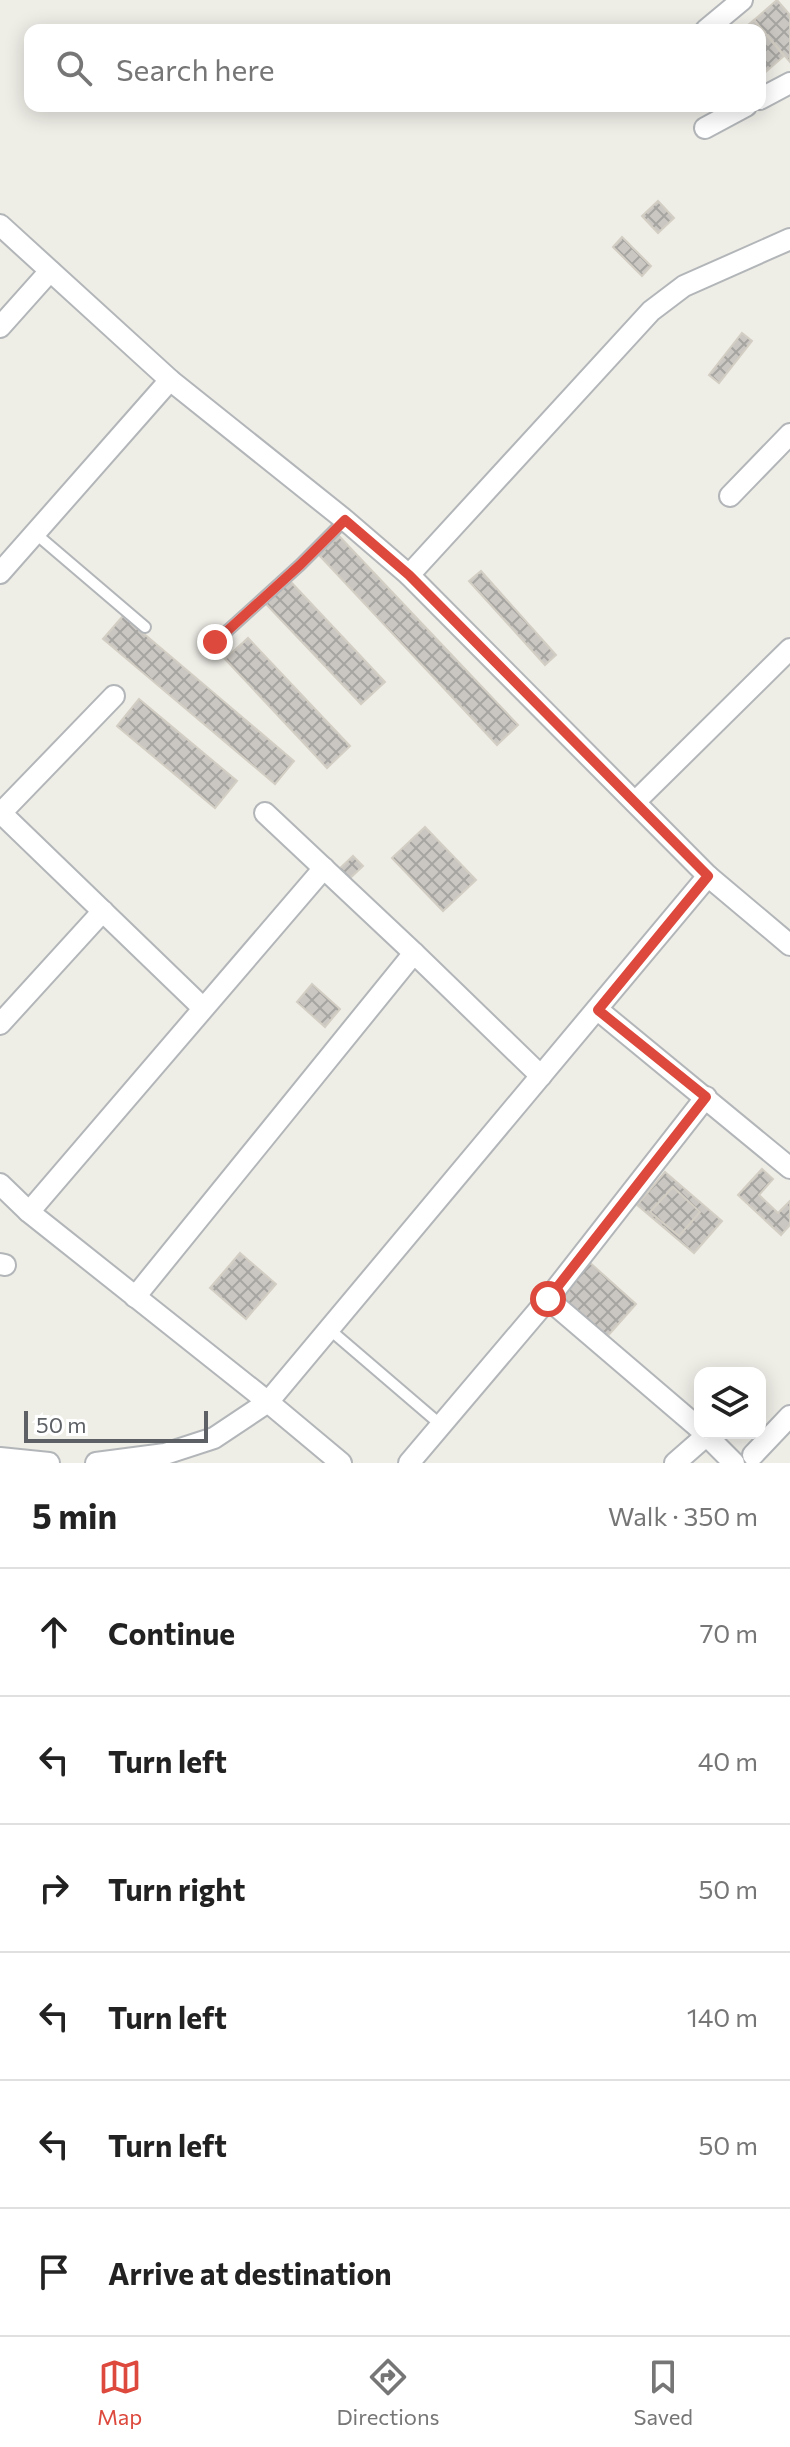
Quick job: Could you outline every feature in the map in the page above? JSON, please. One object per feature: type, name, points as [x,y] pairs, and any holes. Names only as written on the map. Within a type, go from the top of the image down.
[{"type":"street","points":[[713,24],[742,0]]},
{"type":"street","points":[[766,96],[790,83]]},
{"type":"street","points":[[705,128],[735,112]]},
{"type":"street","points":[[0,225],[170,380],[409,575],[708,876],[790,945]]},
{"type":"street","points":[[409,575],[651,311],[684,286],[790,239]]},
{"type":"street","points":[[0,327],[50,271]]},
{"type":"street","points":[[0,573],[170,380]]},
{"type":"street","points":[[730,496],[790,434]]},
{"type":"street","points":[[635,802],[790,649]]},
{"type":"street","points":[[114,696],[0,813],[203,1008]]},
{"type":"street","points":[[265,813],[541,1076]]},
{"type":"street","points":[[29,1212],[324,868]]},
{"type":"street","points":[[96,1463],[165,1454],[214,1438],[268,1402],[708,876]]},
{"type":"street","points":[[0,1024],[103,911]]},
{"type":"street","points":[[135,1297],[414,953]]},
{"type":"street","points":[[598,1010],[790,1168]]},
{"type":"street","points":[[409,1463],[548,1299],[706,1097]]},
{"type":"street","points":[[0,1184],[29,1212],[341,1463]]},
{"type":"street","points":[[548,1299],[694,1424]]},
{"type":"street","points":[[713,1439],[744,1459],[790,1416]]},
{"type":"street","points":[[675,1463],[698,1439]]},
{"type":"street","points":[[0,1458],[49,1463]]},
{"type":"lane","points":[[215,642],[345,520]]},
{"type":"lane","points":[[36,534],[145,627]]},
{"type":"lane","points":[[329,1329],[441,1425]]},
{"type":"building","points":[[777,0],[790,15],[790,62],[766,34],[766,24],[757,24],[754,20]]},
{"type":"building","points":[[766,34],[784,56],[766,72]]},
{"type":"building","points":[[658,201],[674,218],[658,233],[642,216]]},
{"type":"building","points":[[622,237],[651,266],[642,276],[613,247]]},
{"type":"building","points":[[742,333],[752,341],[719,383],[709,375]]},
{"type":"building","points":[[339,536],[518,725],[497,745],[319,555]]},
{"type":"building","points":[[481,571],[556,655],[545,665],[469,581]]},
{"type":"building","points":[[289,580],[385,682],[361,704],[265,603]]},
{"type":"building","points":[[123,616],[294,761],[275,784],[103,639]]},
{"type":"building","points":[[248,638],[350,746],[327,768],[225,659]]},
{"type":"building","points":[[139,699],[237,781],[215,808],[117,726]]},
{"type":"building","points":[[425,827],[476,880],[443,911],[392,858]]},
{"type":"building","points":[[353,856],[363,866],[346,882],[336,872]]},
{"type":"building","points":[[312,984],[340,1009],[325,1027],[297,1002]]},
{"type":"building","points":[[762,1169],[773,1179],[759,1195],[778,1213],[790,1201],[790,1225],[781,1235],[738,1195]]},
{"type":"building","points":[[665,1172],[722,1221],[694,1253],[637,1205]]},
{"type":"building","points":[[673,1187],[700,1212],[679,1236],[650,1212]]},
{"type":"building","points":[[240,1253],[276,1284],[246,1319],[210,1288]]},
{"type":"building","points":[[588,1261],[636,1304],[605,1339],[555,1297]]},
{"type":"route","points":[[215,642],[345,520],[409,575],[708,876],[598,1010],[706,1097],[548,1299]]}]
